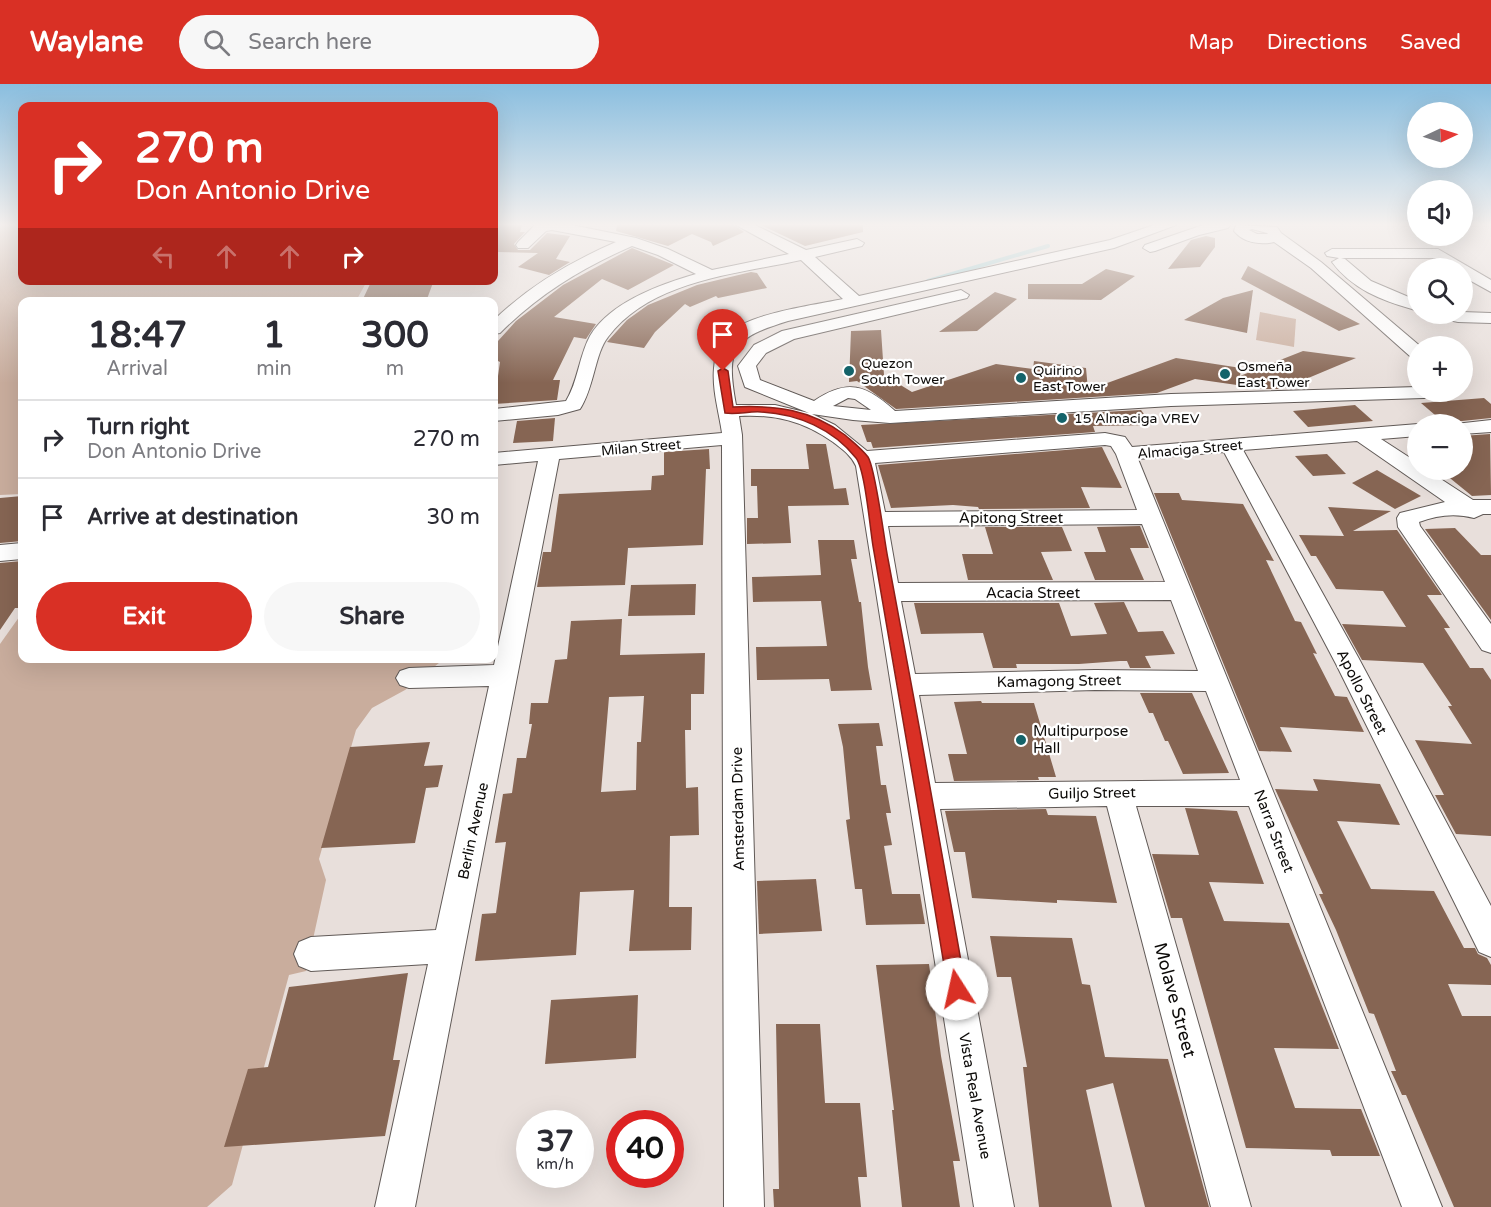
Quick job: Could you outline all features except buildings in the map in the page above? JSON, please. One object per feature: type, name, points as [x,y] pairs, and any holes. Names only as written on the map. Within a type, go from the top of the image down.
[{"type":"street","points":[[498,325],[538,288],[555,277]]},
{"type":"street","points":[[498,415],[558,409],[573,405],[578,397],[598,337],[603,331],[632,306],[664,289],[699,277]]},
{"type":"street","points":[[829,277],[855,301]]},
{"type":"street","name":"Amsterdam Drive","points":[[744,1207],[730,424],[723,371],[725,351],[736,336],[784,317],[959,277]]},
{"type":"street","points":[[1036,277],[788,335],[760,349],[747,366],[752,383],[786,400],[816,409],[840,392],[862,393],[890,417],[1171,400],[1407,392]]},
{"type":"street","points":[[1314,277],[1313,283],[1325,294],[1376,318],[1407,345]]},
{"type":"street","points":[[1355,277],[1376,291],[1407,302]]},
{"type":"street","points":[[1477,277],[1491,287]]},
{"type":"street","points":[[1473,317],[1491,318]]},
{"type":"street","points":[[730,424],[761,409],[798,414],[824,424],[863,458]]},
{"type":"street","name":"Milan Street","points":[[498,459],[550,455],[730,424]]},
{"type":"street","points":[[1473,427],[1491,426]]},
{"type":"street","name":"Almaciga Street","points":[[863,458],[1105,439],[1118,441],[1126,454],[1407,431]]},
{"type":"street","points":[[1360,434],[1480,507],[1491,522]]},
{"type":"street","name":"Apollo Street","points":[[1230,445],[1348,664],[1479,898],[1491,940]]},
{"type":"street","name":"Narra Street","points":[[1126,454],[1422,1207]]},
{"type":"street","name":"Berlin Avenue","points":[[396,1207],[550,455]]},
{"type":"street","name":"Vista Real Avenue","points":[[863,458],[905,685],[994,1207]]},
{"type":"street","points":[[1480,507],[1417,514],[1408,518],[1409,527],[1491,643]]},
{"type":"street","name":"Apitong Street","points":[[874,519],[1149,517]]},
{"type":"street","points":[[0,553],[18,551]]},
{"type":"street","name":"Acacia Street","points":[[887,592],[1178,591]]},
{"type":"street","points":[[409,678],[505,675]]},
{"type":"street","name":"Kamagong Street","points":[[905,685],[1095,680],[1214,681]]},
{"type":"street","name":"Molave Street","points":[[1118,793],[1231,1207]]},
{"type":"street","name":"Guiljo Street","points":[[924,796],[1259,793]]},
{"type":"street","points":[[311,954],[449,946]]},
{"type":"shaded area","points":[[0,277],[18,277],[18,285],[365,285],[358,297],[18,297],[18,494],[0,495]]},
{"type":"shaded area","points":[[1260,312],[1296,319],[1294,347],[1256,340]]},
{"type":"shaded area","points":[[18,619],[18,663],[439,663],[405,690],[372,708],[356,730],[319,859],[326,880],[306,971],[289,975],[232,1185],[207,1207],[0,1207],[0,644]]},
{"type":"waterway","points":[[928,281],[940,277]]},
{"type":"place","name":"Quezon South Tower","points":[[849,371]]},
{"type":"place","name":"Osmeña East Tower","points":[[1225,374]]},
{"type":"place","name":"Quirino East Tower","points":[[1021,378]]},
{"type":"place","name":"15 Almaciga VREV","points":[[1062,418]]},
{"type":"place","name":"Multipurpose Hall","points":[[1021,740]]},
{"type":"route","points":[[723,371],[729,411],[761,409],[798,414],[824,424],[863,458],[909,705],[957,989]]}]
